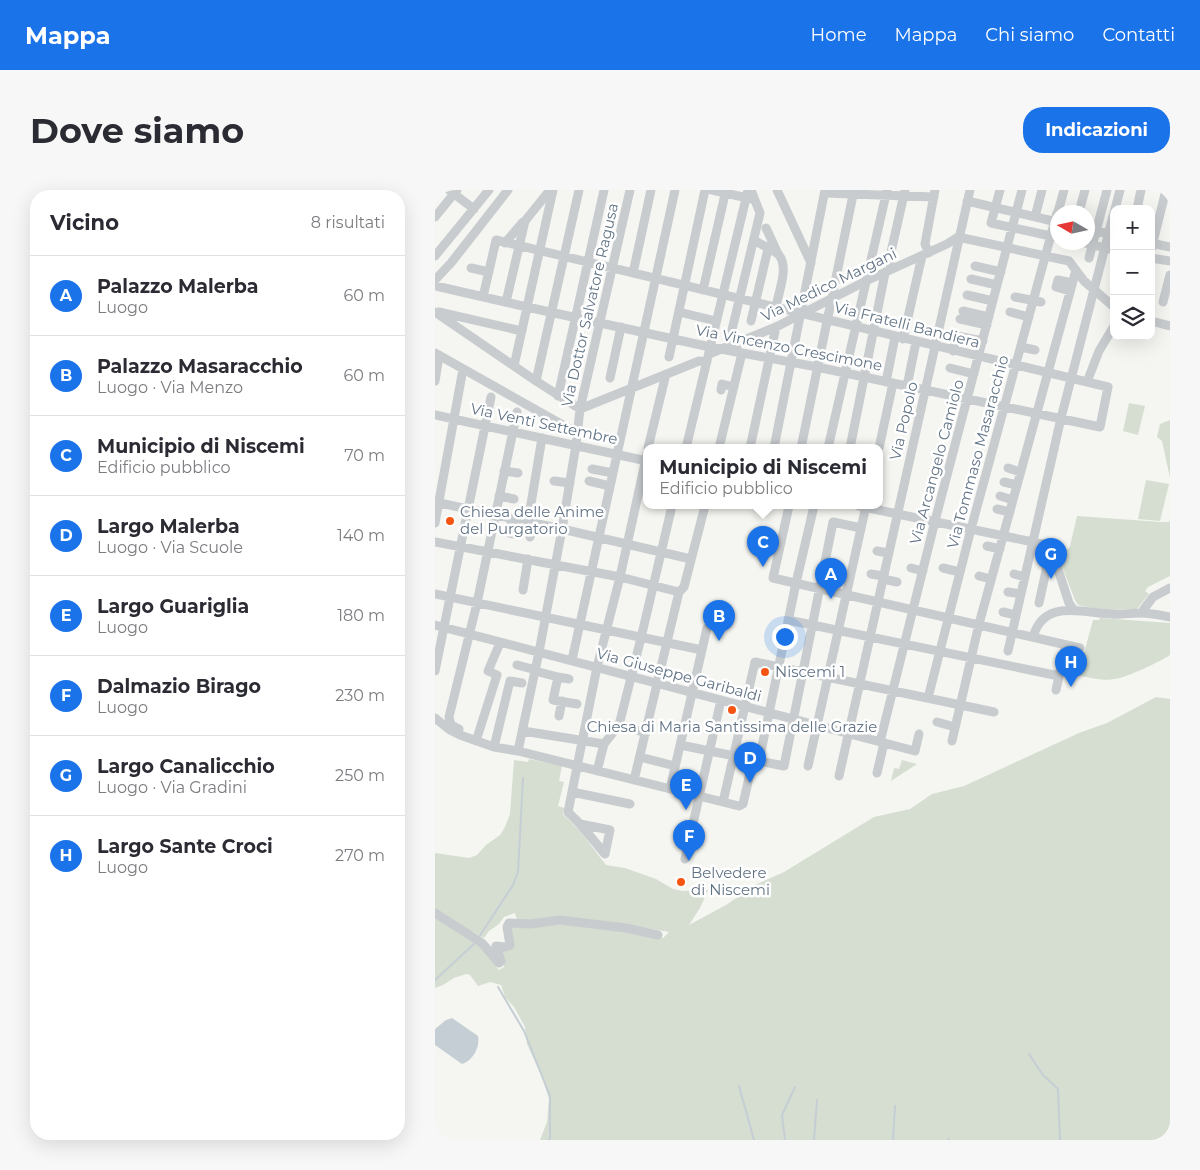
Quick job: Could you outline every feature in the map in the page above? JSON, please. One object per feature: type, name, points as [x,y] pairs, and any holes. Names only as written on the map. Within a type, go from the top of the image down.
[{"type":"street","points":[[435,256],[489,190]]},
{"type":"street","points":[[435,280],[451,263],[508,190]]},
{"type":"street","points":[[483,297],[489,272],[501,242],[525,221],[551,190]]},
{"type":"street","points":[[514,366],[551,190]]},
{"type":"street","points":[[536,381],[579,190]]},
{"type":"street","points":[[558,396],[604,190]]},
{"type":"street","name":"Via Dottor Salvatore Ragusa","points":[[519,751],[562,529],[580,409],[630,190]]},
{"type":"street","points":[[633,273],[651,190]]},
{"type":"street","points":[[572,660],[675,190]]},
{"type":"street","points":[[669,358],[705,190]]},
{"type":"street","points":[[712,190],[750,194]]},
{"type":"street","points":[[777,190],[811,263]]},
{"type":"street","name":"Via Popolo","points":[[839,776],[970,190]]},
{"type":"street","points":[[999,190],[991,223],[1050,236]]},
{"type":"street","name":"Via Arcangelo Camiolo","points":[[877,773],[885,724],[913,609],[1022,190]]},
{"type":"street","points":[[1035,217],[1042,190]]},
{"type":"street","name":"Via Tommaso Masaracchio","points":[[1060,205],[1064,190]]},
{"type":"street","points":[[1081,205],[1085,190]]},
{"type":"street","points":[[1095,222],[1107,190]]},
{"type":"street","points":[[1116,205],[1120,190]]},
{"type":"street","points":[[1138,205],[1141,190]]},
{"type":"street","points":[[1155,235],[1167,190]]},
{"type":"street","points":[[437,212],[453,191],[474,209]]},
{"type":"street","points":[[775,444],[825,191],[934,194],[925,254],[899,338],[889,382],[880,444]]},
{"type":"street","points":[[703,290],[726,192]]},
{"type":"street","points":[[802,444],[854,192]]},
{"type":"street","points":[[829,444],[886,193]]},
{"type":"street","points":[[851,444],[873,332],[889,271],[889,261],[905,193]]},
{"type":"street","points":[[720,444],[734,387],[738,349],[731,334],[760,213],[750,194]]},
{"type":"street","points":[[687,444],[723,294],[750,194]]},
{"type":"street","points":[[967,201],[1035,217],[1050,217]]},
{"type":"street","points":[[506,302],[525,221]]},
{"type":"street","points":[[767,228],[783,264],[775,307]]},
{"type":"street","points":[[1095,231],[1110,235]]},
{"type":"street","points":[[959,237],[1069,261],[1093,290],[1110,302]]},
{"type":"street","name":"Via Medico Margani","points":[[723,349],[738,349],[776,327],[866,281],[959,237]]},
{"type":"street","points":[[1008,651],[1061,418],[1093,290],[1097,282],[1104,247],[1110,237]]},
{"type":"street","points":[[754,240],[768,250],[778,254]]},
{"type":"street","name":"Via Fratelli Bandiera","points":[[501,242],[1108,387]]},
{"type":"street","points":[[947,244],[956,248]]},
{"type":"street","points":[[1095,245],[1110,249]]},
{"type":"street","name":"Via Tommaso Masaracchio","points":[[928,698],[971,529],[1029,317],[1037,301],[1045,256],[1050,246]]},
{"type":"street","points":[[1155,246],[1170,248]]},
{"type":"street","points":[[751,322],[768,250]]},
{"type":"street","points":[[1089,258],[1091,250]]},
{"type":"street","points":[[1155,259],[1170,262]]},
{"type":"street","points":[[975,266],[1001,272]]},
{"type":"street","points":[[471,268],[489,272]]},
{"type":"street","points":[[952,741],[979,624],[1076,270]]},
{"type":"street","points":[[1163,302],[1170,275]]},
{"type":"street","points":[[971,280],[997,285]]},
{"type":"street","name":"Via Vincenzo Crescimone","points":[[435,286],[673,338],[709,354],[723,349]]},
{"type":"street","points":[[967,295],[993,301]]},
{"type":"street","points":[[1015,296],[1037,301]]},
{"type":"street","points":[[435,311],[522,331]]},
{"type":"street","points":[[435,311],[558,396],[580,409],[699,361],[709,354]]},
{"type":"street","points":[[679,312],[717,321]]},
{"type":"street","points":[[1009,312],[1029,317]]},
{"type":"street","points":[[961,315],[988,321]]},
{"type":"street","points":[[1155,322],[1170,326]]},
{"type":"street","points":[[610,378],[621,327]]},
{"type":"street","points":[[751,444],[776,327]]},
{"type":"street","points":[[1087,382],[1099,351],[1110,333]]},
{"type":"street","points":[[953,351],[957,336],[983,342]]},
{"type":"street","points":[[907,386],[916,342]]},
{"type":"street","points":[[1021,347],[1035,350]]},
{"type":"street","name":"Via Vincenzo Crescimone","points":[[738,349],[769,358],[968,399],[986,407],[1005,407],[1099,427],[1108,387]]},
{"type":"street","points":[[435,380],[437,354],[577,433]]},
{"type":"street","points":[[950,368],[974,374]]},
{"type":"street","points":[[435,523],[437,503],[463,369]]},
{"type":"street","points":[[649,444],[666,374]]},
{"type":"street","points":[[721,390],[722,384],[734,387]]},
{"type":"street","points":[[435,672],[439,626],[451,597],[467,509],[491,397]]},
{"type":"street","points":[[460,735],[459,729],[451,725],[449,720],[477,603],[517,412]]},
{"type":"street","name":"Via Venti Settembre","points":[[435,415],[617,454],[643,458]]},
{"type":"street","points":[[531,537],[531,522],[542,438]]},
{"type":"street","points":[[1007,468],[1021,472]]},
{"type":"street","points":[[592,469],[613,473]]},
{"type":"street","points":[[504,471],[518,473]]},
{"type":"street","points":[[581,824],[568,812],[571,792],[597,667],[620,577],[643,471]]},
{"type":"street","points":[[554,480],[570,483]]},
{"type":"street","points":[[589,481],[610,486]]},
{"type":"street","points":[[1004,482],[1017,485]]},
{"type":"street","points":[[971,492],[981,494]]},
{"type":"street","points":[[499,496],[514,499]]},
{"type":"street","points":[[1001,496],[1013,500]]},
{"type":"street","points":[[969,501],[978,504]]},
{"type":"street","points":[[437,503],[531,522],[691,559]]},
{"type":"street","points":[[597,771],[604,744],[619,725],[671,509]]},
{"type":"street","points":[[634,780],[679,592],[684,588],[704,509]]},
{"type":"street","points":[[788,509],[775,576],[796,583],[1080,648]]},
{"type":"street","points":[[435,718],[460,735],[494,747],[519,751],[739,806],[743,804],[769,713],[813,509]]},
{"type":"street","points":[[808,766],[861,528],[863,509]]},
{"type":"street","points":[[876,509],[1047,545],[1051,548],[1069,603],[1074,610]]},
{"type":"street","points":[[997,509],[1010,512]]},
{"type":"street","points":[[511,518],[509,533],[514,534]]},
{"type":"street","points":[[680,745],[784,766],[833,522],[861,528]]},
{"type":"street","points":[[435,542],[487,552],[506,559],[528,559],[620,577],[679,592]]},
{"type":"street","points":[[987,546],[999,549]]},
{"type":"street","points":[[1039,603],[1051,548]]},
{"type":"street","points":[[877,551],[889,553]]},
{"type":"street","points":[[523,590],[528,559]]},
{"type":"street","points":[[911,568],[923,570]]},
{"type":"street","points":[[943,568],[960,572]]},
{"type":"street","points":[[871,574],[897,582]]},
{"type":"street","points":[[1014,574],[1025,576]]},
{"type":"street","points":[[979,576],[991,579]]},
{"type":"street","points":[[1141,613],[1153,597],[1170,588]]},
{"type":"street","points":[[1008,592],[1021,594]]},
{"type":"street","points":[[435,594],[702,650]]},
{"type":"street","points":[[1033,637],[1036,628],[1051,609],[1112,614],[1141,613],[1170,617]]},
{"type":"street","points":[[1003,612],[1016,616]]},
{"type":"street","points":[[788,620],[1059,675]]},
{"type":"street","name":"Via Giuseppe Garibaldi","points":[[439,626],[915,752],[919,734]]},
{"type":"street","points":[[670,789],[707,628]]},
{"type":"street","points":[[476,741],[497,675],[488,672],[500,643]]},
{"type":"street","points":[[1056,690],[1066,645]]},
{"type":"street","points":[[723,802],[745,706],[757,664],[994,712]]},
{"type":"street","points":[[517,666],[569,679]]},
{"type":"street","points":[[558,676],[553,700],[577,704]]},
{"type":"street","points":[[494,747],[510,681],[522,683]]},
{"type":"street","points":[[685,859],[721,700]]},
{"type":"street","points":[[559,716],[562,701]]},
{"type":"street","points":[[875,722],[885,724]]},
{"type":"street","points":[[937,722],[955,727]]},
{"type":"street","points":[[619,725],[646,733]]},
{"type":"street","points":[[523,731],[604,744]]},
{"type":"street","points":[[640,757],[675,766]]},
{"type":"street","points":[[571,792],[630,804]]},
{"type":"street","points":[[435,913],[482,943],[499,963],[501,961],[496,946],[505,947],[510,944],[507,927],[512,922],[531,924],[560,920],[626,928],[658,935]]},
{"type":"shaded area","points":[[1129,403],[1145,406],[1138,435],[1123,431]]},
{"type":"shaded area","points":[[1170,420],[1170,478],[1162,441],[1157,437],[1160,424]]},
{"type":"shaded area","points":[[1146,480],[1169,484],[1160,521],[1138,519]]},
{"type":"shaded area","points":[[1077,516],[1161,522],[1169,522],[1170,519],[1170,576],[1148,587],[1145,591],[1149,594],[1137,609],[1104,610],[1078,605],[1058,556],[1060,552],[1068,549],[1070,546]]},
{"type":"shaded area","points":[[1100,618],[1170,623],[1170,655],[1143,669],[1109,680],[1064,672],[1069,650],[1084,653],[1093,620],[1099,620]]},
{"type":"shaded area","points":[[1156,697],[1170,699],[1170,1140],[540,1140],[547,1122],[549,1099],[542,1077],[527,1044],[525,1027],[514,1007],[505,997],[501,985],[490,982],[478,986],[470,975],[466,974],[435,988],[435,917],[481,945],[499,970],[504,967],[499,948],[509,948],[509,928],[511,925],[569,923],[663,938],[669,932],[630,925],[517,920],[515,913],[504,917],[484,938],[442,915],[435,909],[435,853],[469,858],[477,855],[486,845],[500,835],[510,814],[514,760],[528,762],[529,759],[562,766],[559,781],[564,782],[558,806],[564,808],[563,814],[580,831],[606,865],[625,868],[656,879],[673,889],[683,891],[708,890],[700,908],[689,925],[726,905],[755,885],[784,872],[874,817],[910,809],[932,794],[964,786],[1079,733],[1107,723]]},
{"type":"shaded area","points":[[902,760],[917,764],[891,781],[894,768],[899,769]]},
{"type":"shaded area","points":[[452,1018],[478,1036],[478,1045],[475,1053],[462,1064],[435,1045],[435,1029],[446,1020]]},
{"type":"waterway","points":[[479,937],[513,885],[518,872],[523,778]]},
{"type":"waterway","points":[[435,980],[475,943]]},
{"type":"waterway","points":[[498,987],[524,1031],[550,1096],[549,1140]]},
{"type":"waterway","points":[[1029,1054],[1043,1075],[1058,1089],[1060,1140]]},
{"type":"waterway","points":[[739,1086],[754,1140]]},
{"type":"waterway","points":[[785,1140],[782,1115],[795,1087]]},
{"type":"waterway","points":[[814,1140],[817,1100]]},
{"type":"waterway","points":[[893,1140],[895,1106]]},
{"type":"place","name":"Chiesa delle Anime del Purgatorio","points":[[450,521]]},
{"type":"place","name":"Municipio di Niscemi","points":[[763,567]]},
{"type":"place","name":"Largo Canalicchio","points":[[1051,579]]},
{"type":"place","name":"Palazzo Malerba","points":[[831,599]]},
{"type":"place","name":"Palazzo Masaracchio","points":[[719,641]]},
{"type":"place","name":"Niscemi 1","points":[[765,672]]},
{"type":"place","name":"Largo Sante Croci","points":[[1071,687]]},
{"type":"place","name":"Chiesa di Maria Santissima delle Grazie","points":[[732,710]]},
{"type":"place","name":"Largo Malerba","points":[[750,783]]},
{"type":"place","name":"Largo Guariglia","points":[[686,810]]},
{"type":"place","name":"Dalmazio Birago","points":[[689,861]]},
{"type":"place","name":"Belvedere di Niscemi","points":[[681,882]]}]
